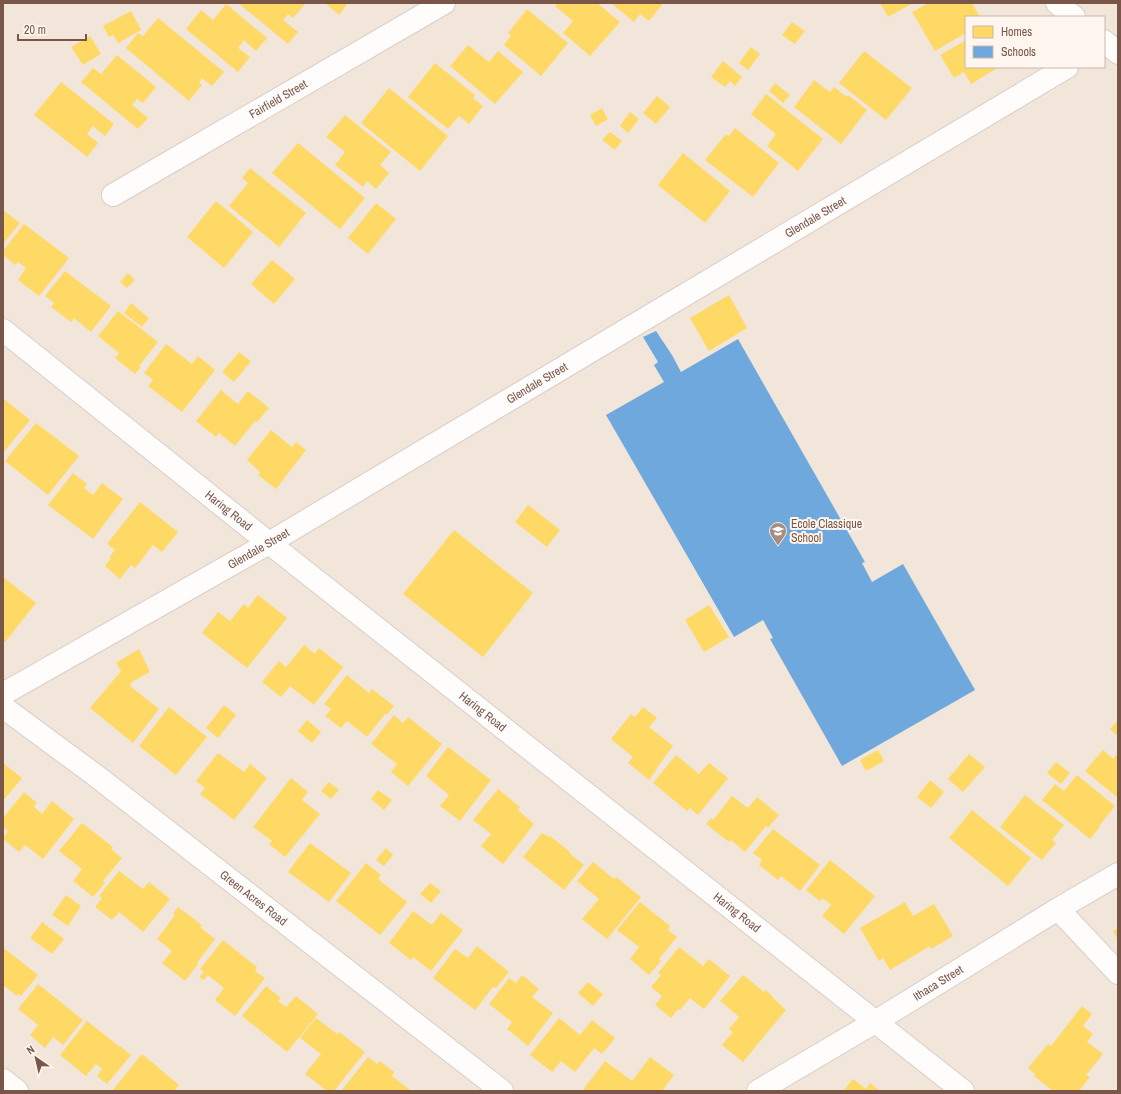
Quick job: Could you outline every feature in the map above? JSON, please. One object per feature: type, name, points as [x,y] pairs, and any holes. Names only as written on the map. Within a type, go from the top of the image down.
[{"type":"street","name":"Fairfield Street","points":[[113,195],[444,3]]},
{"type":"street","points":[[1057,3],[1073,16]]},
{"type":"street","name":"Glendale Street","points":[[3,694],[269,543],[1065,68]]},
{"type":"street","name":"Haring Road","points":[[3,330],[269,543],[963,1091]]},
{"type":"street","name":"Green Acres Road","points":[[3,707],[95,775],[502,1091]]},
{"type":"street","name":"Ithaca Street","points":[[758,1091],[875,1022],[1058,909],[1118,874]]},
{"type":"street","points":[[1058,909],[1118,973]]},
{"type":"street","points":[[3,1080],[17,1091]]},
{"type":"shaded area","points":[[3,3],[1118,3],[1118,1091],[3,1091]]},
{"type":"building: Homes","points":[[238,3],[306,3],[293,18],[288,14],[283,20],[298,32],[288,44]]},
{"type":"building: Homes","points":[[325,3],[348,3],[339,15]]},
{"type":"building: Homes","points":[[557,3],[597,3],[620,22],[590,56],[563,33],[573,21],[555,6]]},
{"type":"building: Homes","points":[[611,3],[660,3],[662,5],[649,21],[640,14],[634,22]]},
{"type":"building: Homes","points":[[880,3],[913,3],[888,17]]},
{"type":"building: Homes","points":[[928,3],[972,3],[979,16],[965,16],[965,34],[935,51],[912,12]]},
{"type":"building: Homes","points":[[226,4],[267,38],[256,51],[244,40],[238,48],[250,57],[238,72],[186,29],[201,10],[213,20]]},
{"type":"building: Homes","points":[[527,9],[568,43],[541,76],[504,45],[511,36],[508,33]]},
{"type":"building: Homes","points":[[131,11],[141,30],[118,43],[113,35],[109,37],[103,26]]},
{"type":"building: Homes","points":[[158,18],[224,72],[212,86],[202,78],[199,83],[202,85],[189,101],[126,48],[138,33],[143,36]]},
{"type":"building: Homes","points":[[792,22],[805,31],[795,44],[782,35]]},
{"type":"building: Homes","points":[[90,36],[101,54],[83,65],[71,47]]},
{"type":"building: Homes","points":[[965,41],[965,68],[997,68],[971,84],[964,72],[954,78],[940,55]]},
{"type":"building: Homes","points":[[468,45],[489,62],[498,51],[523,72],[495,104],[450,66]]},
{"type":"building: Homes","points":[[751,47],[760,54],[748,70],[739,63]]},
{"type":"building: Homes","points":[[864,51],[912,88],[886,120],[839,83]]},
{"type":"building: Homes","points":[[117,55],[156,87],[143,103],[137,99],[132,105],[148,118],[138,129],[81,82],[93,68],[101,74]]},
{"type":"building: Homes","points":[[723,61],[742,77],[735,86],[730,81],[725,87],[711,77]]},
{"type":"building: Homes","points":[[435,63],[475,95],[473,98],[483,106],[469,124],[459,116],[448,129],[408,97]]},
{"type":"building: Homes","points":[[814,80],[830,92],[834,87],[847,97],[848,95],[867,110],[841,144],[794,107]]},
{"type":"building: Homes","points":[[61,82],[114,124],[105,136],[93,126],[87,134],[98,143],[87,157],[34,115]]},
{"type":"building: Homes","points":[[775,83],[790,95],[783,103],[769,91]]},
{"type":"building: Homes","points":[[389,88],[448,136],[420,171],[361,123]]},
{"type":"building: Homes","points":[[766,94],[823,139],[798,171],[767,146],[776,134],[751,114]]},
{"type":"building: Homes","points":[[657,96],[670,107],[656,124],[643,113]]},
{"type":"building: Homes","points":[[602,108],[608,119],[596,126],[590,115]]},
{"type":"building: Homes","points":[[630,112],[639,119],[628,133],[620,126]]},
{"type":"building: Homes","points":[[345,115],[391,152],[380,165],[389,173],[376,189],[367,181],[363,187],[335,165],[345,152],[326,137]]},
{"type":"building: Homes","points":[[735,128],[779,163],[753,197],[705,160],[726,134],[729,136]]},
{"type":"building: Homes","points":[[610,132],[622,141],[615,150],[602,140]]},
{"type":"building: Homes","points":[[298,143],[365,198],[340,229],[272,173]]},
{"type":"building: Homes","points":[[683,153],[730,191],[705,223],[658,185]]},
{"type":"building: Homes","points":[[250,168],[306,213],[279,247],[229,206],[248,183],[242,178]]},
{"type":"building: Homes","points":[[216,201],[253,232],[224,268],[187,237]]},
{"type":"building: Homes","points":[[376,203],[396,219],[368,254],[348,238]]},
{"type":"building: Homes","points":[[3,210],[20,223],[3,244]]},
{"type":"building: Homes","points":[[24,224],[69,258],[39,296],[18,280],[26,268],[18,262],[15,265],[3,255],[3,251]]},
{"type":"building: Homes","points":[[272,260],[295,279],[274,304],[251,284]]},
{"type":"building: Homes","points":[[65,271],[111,306],[91,332],[74,318],[71,322],[51,307],[54,303],[45,296]]},
{"type":"building: Homes","points":[[128,273],[135,280],[127,288],[120,282]]},
{"type":"building: Homes","points":[[729,295],[747,328],[709,351],[690,318]]},
{"type":"building: Homes","points":[[131,303],[149,318],[142,327],[124,313]]},
{"type":"building: Homes","points":[[118,311],[158,342],[139,366],[141,367],[135,374],[115,358],[119,353],[98,336]]},
{"type":"building: Homes","points":[[166,344],[192,364],[198,356],[215,370],[182,412],[148,386],[153,380],[144,373]]},
{"type":"building: Homes","points":[[239,352],[251,361],[234,382],[222,372]]},
{"type":"building: Homes","points":[[221,390],[238,404],[248,391],[269,408],[257,422],[255,421],[235,446],[219,433],[216,437],[196,421]]},
{"type":"building: Homes","points":[[4,399],[30,420],[3,453],[3,400]]},
{"type":"building: Homes","points":[[36,423],[79,456],[48,495],[5,461]]},
{"type":"building: Homes","points":[[271,430],[292,447],[296,442],[306,450],[276,489],[258,475],[260,472],[247,460]]},
{"type":"building: Homes","points":[[73,473],[87,484],[84,488],[93,495],[102,483],[123,499],[93,539],[48,505]]},
{"type":"building: Homes","points":[[140,502],[178,532],[162,552],[153,545],[135,568],[131,565],[120,579],[105,566],[111,558],[109,557],[115,550],[107,544]]},
{"type":"building: Homes","points":[[528,505],[560,530],[547,547],[515,522]]},
{"type":"building: Homes","points":[[454,530],[533,593],[483,657],[403,594]]},
{"type":"building: Homes","points":[[3,577],[36,603],[5,642],[3,641]]},
{"type":"building: Homes","points":[[258,595],[287,618],[247,668],[202,633],[218,612],[230,621],[244,604],[248,608]]},
{"type":"building: Homes","points":[[709,605],[729,637],[704,652],[685,620]]},
{"type":"building: Homes","points":[[304,645],[315,654],[319,648],[343,667],[314,705],[290,686],[281,697],[262,682],[279,661],[286,667]]},
{"type":"building: Homes","points":[[139,649],[150,672],[132,682],[130,686],[159,709],[133,743],[90,708],[121,671],[116,663]]},
{"type":"building: Homes","points":[[347,675],[369,693],[372,689],[394,706],[387,715],[386,713],[367,737],[347,721],[341,728],[325,716],[331,709],[324,704]]},
{"type":"building: Homes","points":[[224,705],[236,715],[218,738],[206,728]]},
{"type":"building: Homes","points":[[169,707],[207,737],[176,775],[139,746]]},
{"type":"building: Homes","points":[[643,707],[657,718],[649,727],[673,746],[649,780],[628,763],[633,757],[611,739],[631,714],[635,717]]},
{"type":"building: Homes","points":[[394,715],[403,723],[408,717],[442,744],[408,786],[391,772],[397,764],[371,744]]},
{"type":"building: Homes","points":[[307,720],[321,732],[312,743],[298,731]]},
{"type":"building: Homes","points":[[1118,720],[1118,736],[1110,729]]},
{"type":"building: Homes","points":[[448,747],[491,780],[460,821],[440,806],[449,795],[426,776]]},
{"type":"building: Homes","points":[[878,750],[884,761],[866,771],[860,760]]},
{"type":"building: Homes","points":[[1103,750],[1113,759],[1118,753],[1118,798],[1085,771]]},
{"type":"building: Homes","points":[[218,753],[244,772],[250,764],[267,778],[234,820],[200,794],[205,788],[196,781]]},
{"type":"building: Homes","points":[[969,754],[985,767],[963,792],[948,779]]},
{"type":"building: Homes","points":[[676,755],[699,774],[709,763],[728,778],[698,815],[690,808],[687,811],[653,783]]},
{"type":"building: Homes","points":[[1056,762],[1070,773],[1061,784],[1047,773]]},
{"type":"building: Homes","points":[[3,763],[22,778],[3,801]]},
{"type":"building: Homes","points":[[1077,775],[1115,806],[1090,839],[1042,800],[1055,784],[1064,791]]},
{"type":"building: Homes","points":[[291,778],[308,792],[302,800],[320,814],[285,857],[269,844],[272,841],[253,827]]},
{"type":"building: Homes","points":[[930,780],[944,792],[931,808],[917,797]]},
{"type":"building: Homes","points":[[329,782],[339,790],[331,799],[321,791]]},
{"type":"building: Homes","points":[[498,789],[520,807],[518,810],[534,824],[503,864],[481,846],[491,834],[473,820]]},
{"type":"building: Homes","points":[[378,790],[392,800],[384,810],[371,799]]},
{"type":"building: Homes","points":[[24,792],[37,803],[34,807],[42,814],[52,801],[74,819],[43,859],[25,845],[19,852],[3,839],[8,831],[3,827],[3,818]]},
{"type":"building: Homes","points":[[1025,795],[1064,825],[1052,840],[1056,843],[1042,860],[1000,827]]},
{"type":"building: Homes","points":[[732,796],[748,808],[757,797],[779,815],[768,828],[766,826],[745,852],[731,840],[729,842],[706,824],[711,818],[713,820]]},
{"type":"building: Homes","points":[[972,810],[1031,858],[1008,886],[949,838]]},
{"type":"building: Homes","points":[[82,823],[113,847],[111,849],[122,858],[103,881],[105,883],[93,897],[73,881],[82,869],[59,851]]},
{"type":"building: Homes","points":[[773,829],[820,865],[800,891],[781,876],[778,880],[759,865],[762,860],[753,853]]},
{"type":"building: Homes","points":[[542,833],[549,837],[550,836],[584,865],[564,890],[523,857]]},
{"type":"building: Homes","points":[[310,843],[351,873],[329,902],[288,872]]},
{"type":"building: Homes","points":[[386,848],[393,855],[384,866],[376,860]]},
{"type":"building: Homes","points":[[830,860],[875,896],[844,934],[822,916],[831,905],[822,898],[820,901],[806,890]]},
{"type":"building: Homes","points":[[593,862],[614,879],[616,877],[641,897],[607,939],[582,919],[599,899],[577,881]]},
{"type":"building: Homes","points":[[366,863],[381,875],[378,879],[407,902],[380,935],[336,901]]},
{"type":"building: Homes","points":[[119,871],[143,889],[149,882],[170,899],[143,932],[119,912],[112,920],[95,907],[102,898],[99,896]]},
{"type":"building: Homes","points":[[430,883],[441,891],[431,903],[420,894]]},
{"type":"building: Homes","points":[[66,895],[81,906],[68,926],[52,915]]},
{"type":"building: Homes","points":[[640,902],[670,926],[668,930],[677,937],[659,959],[661,961],[649,975],[630,959],[639,947],[617,930]]},
{"type":"building: Homes","points":[[905,902],[913,916],[934,904],[953,936],[931,949],[930,946],[890,970],[883,958],[879,961],[860,928]]},
{"type":"building: Homes","points":[[178,907],[202,925],[200,927],[215,939],[185,981],[162,963],[172,951],[157,939],[175,915],[173,914]]},
{"type":"building: Homes","points":[[413,911],[432,925],[441,913],[463,930],[431,971],[413,957],[411,960],[389,943]]},
{"type":"building: Homes","points":[[42,922],[64,939],[52,954],[30,938]]},
{"type":"building: Homes","points":[[1118,928],[1118,940],[1113,931]]},
{"type":"building: Homes","points":[[223,940],[257,967],[255,971],[265,978],[235,1016],[215,1000],[224,988],[208,975],[204,980],[199,977],[204,972],[200,969]]},
{"type":"building: Homes","points":[[477,946],[509,972],[496,988],[493,987],[475,1010],[433,978],[455,949],[468,958]]},
{"type":"building: Homes","points":[[679,947],[703,966],[709,959],[730,976],[704,1009],[690,998],[671,1018],[655,1005],[662,996],[651,987],[661,975],[658,973]]},
{"type":"building: Homes","points":[[5,949],[38,975],[21,996],[19,994],[17,996],[3,985],[3,951]]},
{"type":"building: Homes","points":[[522,975],[539,989],[532,997],[553,1013],[528,1046],[507,1029],[512,1022],[489,1004],[509,978],[516,983]]},
{"type":"building: Homes","points":[[743,975],[764,992],[766,990],[786,1010],[743,1062],[722,1045],[733,1032],[729,1029],[739,1017],[720,1001]]},
{"type":"building: Homes","points":[[588,982],[603,994],[593,1006],[578,993]]},
{"type":"building: Homes","points":[[38,984],[83,1020],[63,1045],[53,1037],[45,1048],[30,1035],[38,1025],[18,1009]]},
{"type":"building: Homes","points":[[266,986],[281,998],[278,1001],[286,1007],[296,996],[318,1014],[287,1052],[242,1016]]},
{"type":"building: Homes","points":[[1082,1006],[1092,1014],[1083,1026],[1093,1034],[1087,1042],[1103,1054],[1086,1075],[1090,1077],[1079,1091],[1053,1091],[1034,1076],[1035,1074],[1028,1068],[1048,1044],[1051,1046]]},
{"type":"building: Homes","points":[[316,1018],[337,1034],[339,1032],[365,1052],[334,1091],[327,1091],[305,1074],[321,1054],[300,1038]]},
{"type":"building: Homes","points":[[559,1018],[580,1035],[592,1020],[615,1038],[602,1054],[594,1048],[575,1072],[561,1061],[552,1072],[530,1055]]},
{"type":"building: Homes","points":[[87,1021],[131,1055],[107,1084],[97,1076],[102,1069],[96,1064],[86,1076],[60,1055]]},
{"type":"building: Homes","points":[[142,1054],[179,1085],[174,1091],[112,1091]]},
{"type":"building: Homes","points":[[368,1057],[377,1064],[380,1061],[394,1072],[392,1076],[410,1090],[341,1091]]},
{"type":"building: Homes","points":[[650,1057],[674,1075],[662,1091],[582,1091],[605,1061],[632,1081]]},
{"type":"building: Homes","points":[[853,1079],[866,1089],[870,1083],[880,1091],[843,1091]]},
{"type":"building: Schools","points":[[656,331],[681,372],[738,339],[865,562],[862,563],[872,582],[903,564],[975,690],[842,766],[770,639],[773,638],[763,620],[734,637],[606,415],[664,382],[654,365],[658,362],[643,337]]},
{"type":"place","name":"Ecole Classique School","points":[[778,546]]}]
